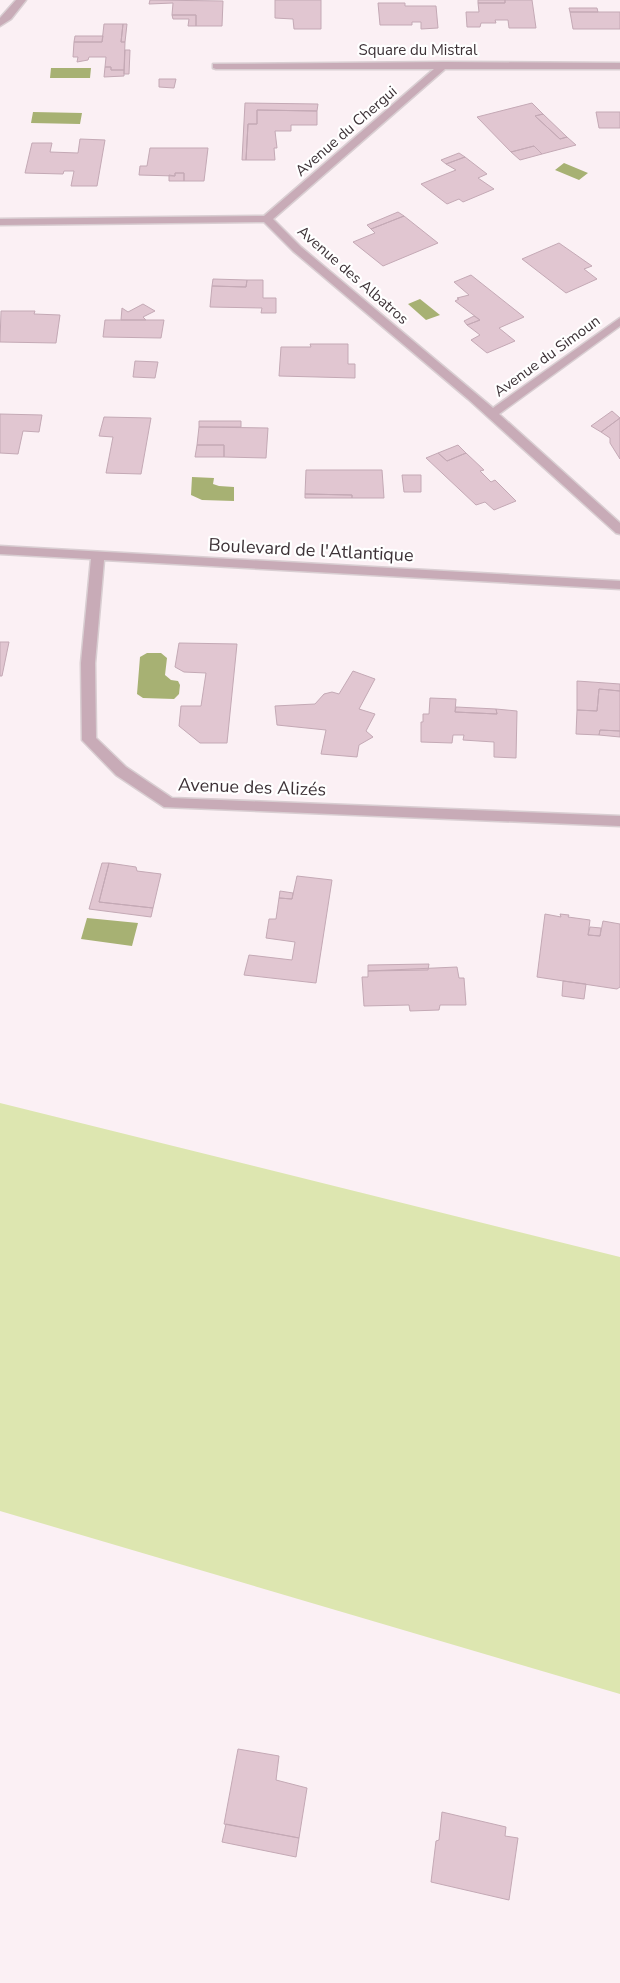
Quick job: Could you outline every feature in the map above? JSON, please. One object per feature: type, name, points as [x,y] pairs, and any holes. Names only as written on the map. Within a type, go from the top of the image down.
[{"type":"street","points":[[0,23],[8,17],[22,0]]},
{"type":"street","name":"Avenue du Chergui","points":[[267,219],[444,65]]},
{"type":"street","name":"Square du Mistral","points":[[216,66],[620,66]]},
{"type":"street","points":[[0,222],[267,219]]},
{"type":"street","name":"Avenue des Albatros","points":[[267,219],[297,249],[492,414],[620,530]]},
{"type":"street","name":"Avenue du Simoun","points":[[492,414],[518,397],[620,321]]},
{"type":"street","name":"Boulevard de l'Atlantique","points":[[0,550],[620,585]]},
{"type":"street","name":"Avenue des Alizés","points":[[98,555],[88,663],[89,740],[121,772],[169,803],[620,821]]},
{"type":"shaded area","points":[[51,68],[91,68],[90,78],[50,78]]},
{"type":"shaded area","points":[[33,112],[82,113],[80,124],[31,123]]},
{"type":"shaded area","points":[[564,163],[588,173],[579,180],[555,170]]},
{"type":"shaded area","points":[[420,299],[440,315],[426,320],[408,304]]},
{"type":"shaded area","points":[[192,477],[214,478],[213,484],[234,487],[234,501],[202,500],[191,495]]},
{"type":"shaded area","points":[[147,653],[161,653],[167,658],[165,675],[171,680],[178,681],[180,685],[179,694],[174,699],[143,698],[137,694],[140,657]]},
{"type":"shaded area","points":[[87,918],[138,923],[132,946],[81,939]]},
{"type":"shaded area","points":[[0,1103],[620,1257],[620,1694],[0,1511]]},
{"type":"building","points":[[150,0],[223,1],[222,26],[196,26],[196,15],[172,15],[173,3],[149,4]]},
{"type":"building","points":[[275,0],[321,0],[321,29],[294,29],[293,19],[275,18]]},
{"type":"building","points":[[478,0],[505,0],[505,3],[478,3]]},
{"type":"building","points":[[505,0],[532,0],[536,28],[509,28],[508,20],[495,20],[496,23],[481,23],[480,27],[467,27],[466,12],[479,12],[478,3],[505,3]]},
{"type":"building","points":[[378,3],[405,3],[405,6],[436,6],[438,28],[421,29],[421,22],[412,22],[412,25],[380,25]]},
{"type":"building","points":[[569,8],[597,8],[598,12],[570,12]]},
{"type":"building","points":[[570,12],[620,12],[620,29],[573,29]]},
{"type":"building","points":[[172,15],[196,15],[196,26],[188,26],[189,19],[173,19]]},
{"type":"building","points":[[104,24],[123,24],[121,42],[125,42],[124,70],[111,70],[111,67],[105,67],[106,57],[89,57],[88,60],[77,62],[78,57],[73,57],[74,42],[102,42]]},
{"type":"building","points":[[123,24],[127,24],[125,42],[121,42]]},
{"type":"building","points":[[75,36],[103,36],[102,42],[74,42]]},
{"type":"building","points":[[125,50],[130,50],[129,74],[124,74]]},
{"type":"building","points":[[105,67],[111,67],[111,70],[124,70],[124,76],[104,77]]},
{"type":"building","points":[[159,79],[176,79],[174,88],[159,87]]},
{"type":"building","points":[[245,103],[318,104],[317,111],[257,110],[257,124],[248,124],[246,160],[242,160]]},
{"type":"building","points":[[532,103],[543,114],[535,116],[560,139],[567,137],[576,145],[542,154],[534,146],[511,152],[477,117]]},
{"type":"building","points":[[257,110],[317,111],[317,125],[291,125],[291,131],[275,131],[277,148],[274,148],[275,160],[246,160],[248,124],[257,124]]},
{"type":"building","points":[[596,112],[620,112],[620,128],[599,128]]},
{"type":"building","points":[[543,114],[567,137],[560,139],[535,116]]},
{"type":"building","points":[[80,139],[105,140],[97,186],[71,186],[74,171],[64,171],[63,174],[25,173],[32,143],[52,143],[50,152],[78,153]]},
{"type":"building","points":[[534,146],[542,154],[520,160],[511,152]]},
{"type":"building","points":[[150,148],[208,148],[204,181],[184,181],[184,173],[175,173],[175,176],[139,175],[140,166],[147,166]]},
{"type":"building","points":[[459,153],[465,157],[446,164],[441,160]]},
{"type":"building","points":[[465,157],[487,174],[478,178],[494,189],[463,202],[459,199],[447,204],[421,184],[456,170],[446,164]]},
{"type":"building","points":[[175,173],[184,173],[184,181],[169,181],[169,175],[175,176]]},
{"type":"building","points":[[398,212],[404,216],[371,229],[367,225]]},
{"type":"building","points":[[404,216],[438,243],[383,266],[353,242],[375,233],[371,229]]},
{"type":"building","points":[[559,243],[592,266],[584,269],[597,279],[566,293],[522,259]]},
{"type":"building","points":[[471,275],[524,317],[499,328],[515,341],[487,353],[471,340],[480,335],[467,325],[480,320],[455,301],[459,299],[457,298],[469,295],[454,282]]},
{"type":"building","points":[[213,279],[247,280],[246,287],[212,286]]},
{"type":"building","points":[[247,280],[263,280],[263,298],[276,298],[276,313],[261,313],[262,308],[210,307],[212,286],[246,287]]},
{"type":"building","points":[[143,304],[155,311],[143,317],[146,320],[121,320],[122,308],[128,312]]},
{"type":"building","points":[[1,311],[35,311],[34,314],[60,315],[56,343],[0,342]]},
{"type":"building","points":[[474,316],[480,320],[467,325],[464,321]]},
{"type":"building","points":[[105,320],[164,320],[161,338],[103,337]]},
{"type":"building","points":[[310,344],[348,344],[348,364],[355,364],[355,378],[279,376],[281,347],[311,347]]},
{"type":"building","points":[[135,361],[158,362],[155,378],[133,377]]},
{"type":"building","points":[[612,411],[620,418],[601,432],[591,426]]},
{"type":"building","points":[[0,414],[42,415],[39,432],[23,431],[18,454],[0,453]]},
{"type":"building","points":[[104,417],[151,418],[141,474],[106,473],[113,437],[99,436]]},
{"type":"building","points":[[620,418],[620,459],[610,443],[610,438],[601,432]]},
{"type":"building","points":[[199,421],[241,421],[241,427],[199,427]]},
{"type":"building","points":[[199,427],[268,428],[266,458],[224,457],[224,445],[197,445]]},
{"type":"building","points":[[197,445],[224,445],[224,457],[195,457]]},
{"type":"building","points":[[458,445],[466,453],[447,461],[438,453]]},
{"type":"building","points":[[438,453],[447,461],[466,453],[484,470],[480,471],[491,482],[495,480],[516,501],[494,510],[485,502],[476,505],[426,458]]},
{"type":"building","points":[[306,470],[382,470],[384,498],[352,498],[352,495],[305,494]]},
{"type":"building","points":[[402,475],[421,475],[421,492],[404,492]]},
{"type":"building","points":[[305,494],[352,495],[352,498],[305,498]]},
{"type":"building","points":[[0,642],[9,642],[2,676],[0,676]]},
{"type":"building","points":[[179,643],[237,644],[227,743],[200,743],[179,726],[181,706],[201,706],[206,673],[184,672],[175,667]]},
{"type":"building","points":[[353,671],[375,679],[359,709],[375,714],[366,731],[373,737],[359,745],[357,757],[321,754],[326,730],[277,725],[275,706],[315,704],[324,694],[332,692],[339,694]]},
{"type":"building","points":[[577,681],[620,684],[620,691],[599,689],[597,711],[577,710]]},
{"type":"building","points":[[599,689],[620,691],[620,731],[600,730],[599,735],[576,734],[577,710],[597,711]]},
{"type":"building","points":[[430,698],[456,699],[455,712],[497,714],[496,709],[517,711],[516,758],[494,757],[494,742],[463,740],[464,735],[453,735],[452,743],[421,742],[421,722],[423,722],[423,714],[429,714]]},
{"type":"building","points":[[456,707],[496,709],[497,714],[455,712]]},
{"type":"building","points":[[600,730],[620,731],[620,737],[599,735]]},
{"type":"building","points":[[102,863],[109,863],[99,902],[153,908],[151,917],[89,909]]},
{"type":"building","points":[[109,863],[136,867],[137,871],[161,874],[153,908],[99,902]]},
{"type":"building","points":[[297,876],[332,880],[316,983],[244,975],[249,955],[292,960],[295,942],[266,938],[269,919],[276,919],[279,898],[292,899]]},
{"type":"building","points":[[280,891],[293,893],[292,899],[279,898]]},
{"type":"building","points":[[545,914],[561,917],[560,914],[569,915],[568,917],[590,920],[588,935],[600,936],[603,921],[620,924],[620,987],[617,989],[537,977]]},
{"type":"building","points":[[590,927],[601,928],[600,936],[588,935]]},
{"type":"building","points":[[429,964],[428,970],[368,971],[368,965]]},
{"type":"building","points":[[457,967],[459,978],[464,978],[466,1005],[440,1005],[439,1010],[410,1011],[409,1005],[364,1006],[362,977],[368,977],[368,971]]},
{"type":"building","points":[[563,981],[586,984],[584,999],[562,996]]},
{"type":"building","points":[[238,1749],[279,1756],[276,1780],[307,1788],[299,1838],[224,1824]]},
{"type":"building","points":[[442,1812],[506,1827],[505,1836],[518,1838],[509,1900],[431,1882]]},
{"type":"building","points":[[226,1824],[299,1838],[296,1857],[222,1842]]}]
